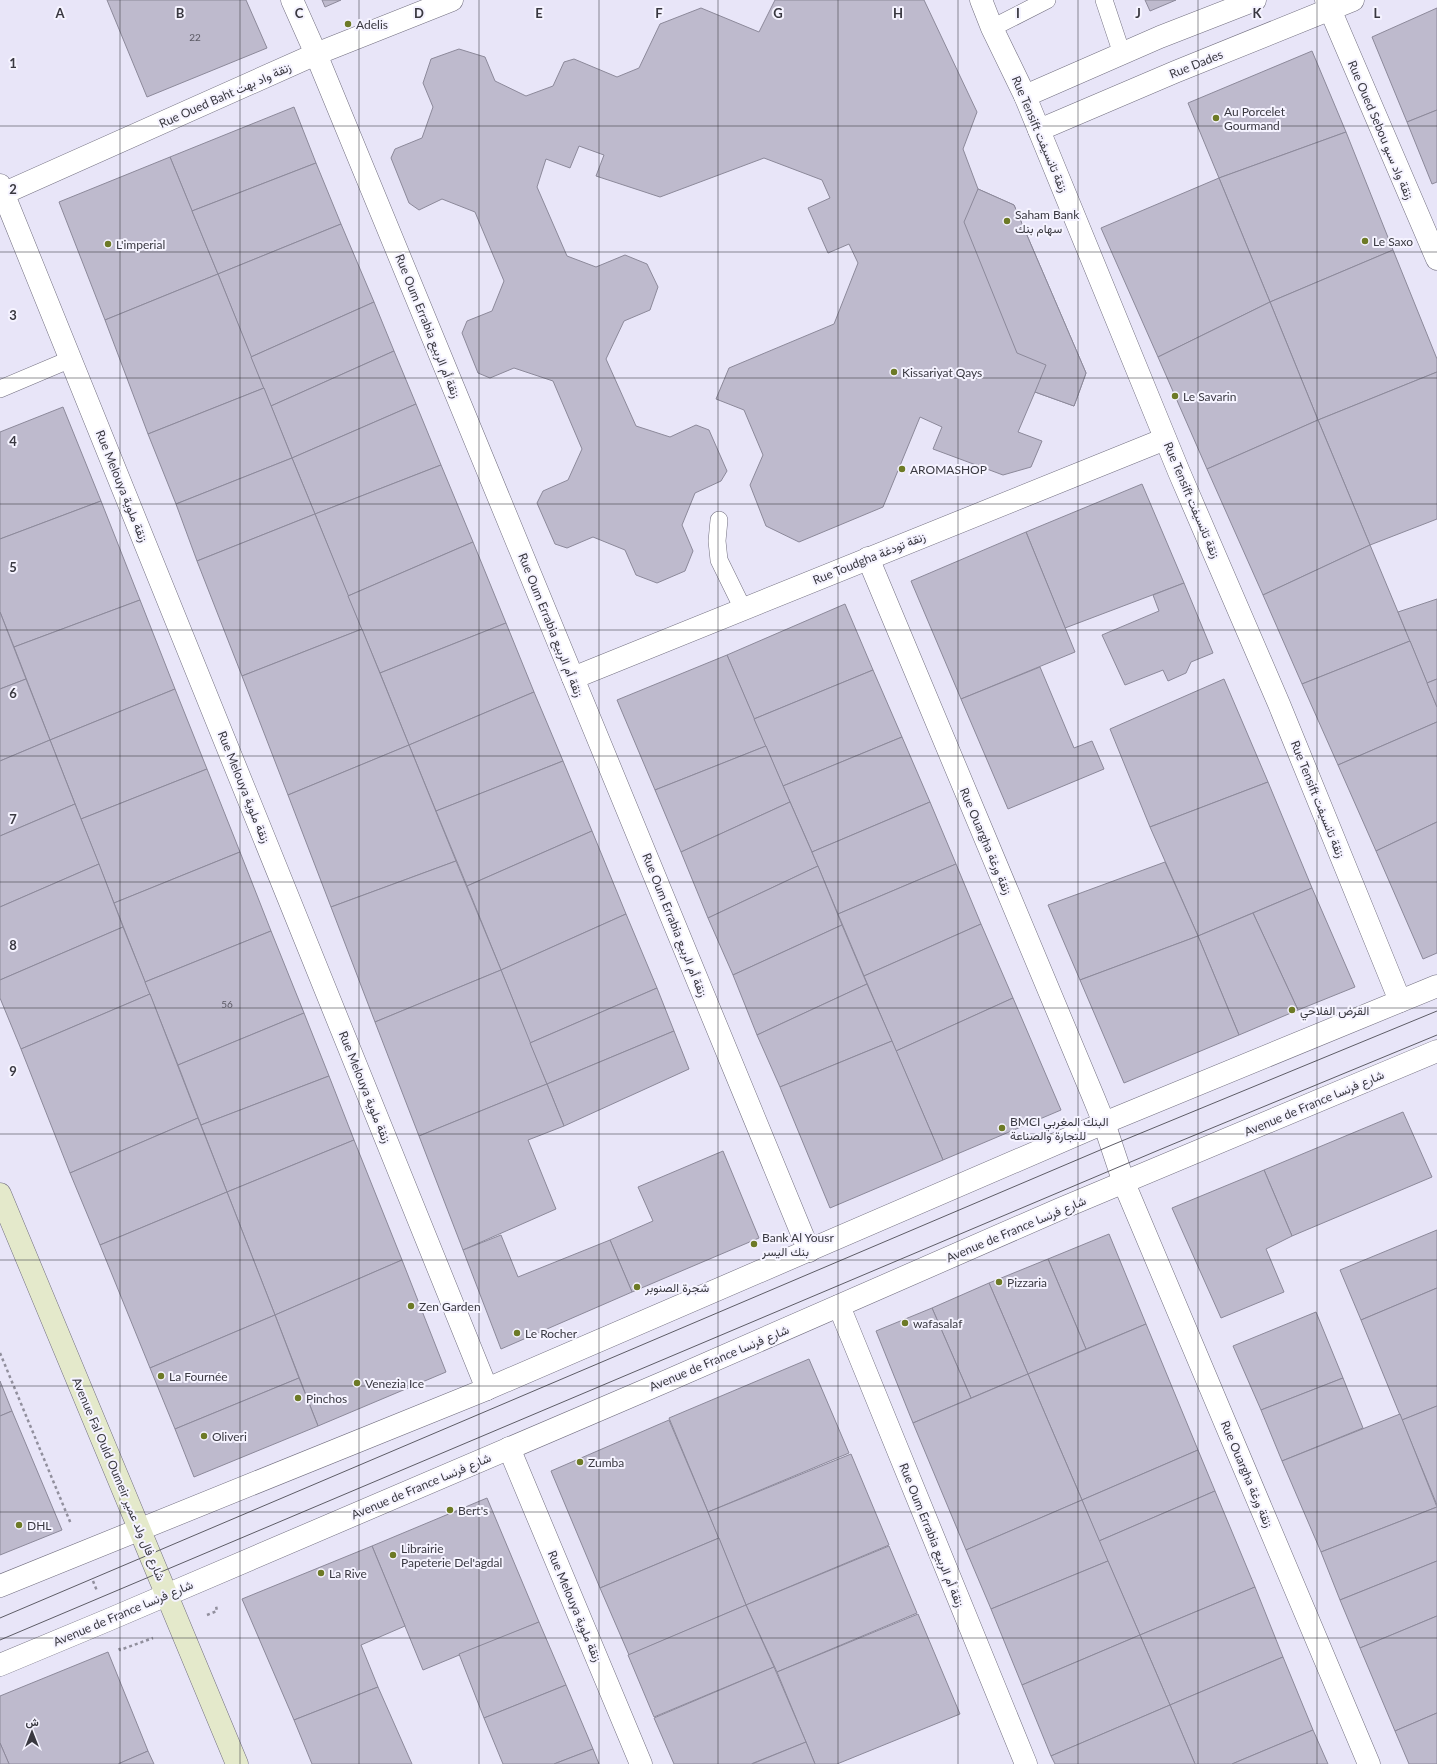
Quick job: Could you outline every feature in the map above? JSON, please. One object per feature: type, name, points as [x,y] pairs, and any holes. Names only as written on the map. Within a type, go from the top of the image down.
[{"type":"main road","name":"Avenue Fal Ould Oumeir شارع فال ولد عمير","points":[[0,1194],[237,1764]]},
{"type":"street","name":"Rue Oum Errabia زنقة أم الربيع","points":[[292,0],[316,54],[809,1251]]},
{"type":"street","name":"Rue Oued Baht زنقة واد بهت","points":[[1,191],[316,54],[452,0]]},
{"type":"street","name":"Rue Tensift زنقة تانسيفت","points":[[981,0],[992,28],[1025,96],[1165,439],[1279,704],[1400,1001]]},
{"type":"street","points":[[1025,96],[1122,54],[1255,0]]},
{"type":"street","name":"Rue Dades","points":[[1039,130],[1328,5],[1353,0]]},
{"type":"street","name":"Rue Oued Sebou زنقة واد سبو","points":[[1328,5],[1437,259]]},
{"type":"street","name":"Rue Melouya زنقة ملوية","points":[[1,191],[71,359],[487,1389]]},
{"type":"street","name":"Rue Toudgha زنقة تودغة","points":[[573,678],[1165,439]]},
{"type":"street","name":"Rue Ouargha زنقة ورغة","points":[[868,558],[1104,1123],[1124,1183],[1369,1764]]},
{"type":"street","points":[[0,1586],[487,1389],[1104,1123],[1437,986]]},
{"type":"street","name":"Avenue de France شارع فرنسا","points":[[0,1665],[168,1595],[839,1306],[1060,1209],[1436,1055]]},
{"type":"street","name":"Rue Oum Errabia زنقة أم الربيع","points":[[839,1306],[1026,1764]]},
{"type":"street","name":"Rue Melouya زنقة ملوية","points":[[509,1448],[641,1764]]},
{"type":"lane","points":[[992,28],[1047,0]]},
{"type":"lane","points":[[1104,0],[1122,54]]},
{"type":"lane","points":[[0,389],[71,359]]},
{"type":"lane","points":[[719,520],[717,551],[719,560],[742,609]]},
{"type":"building","points":[[107,0],[246,0],[267,48],[147,97]]},
{"type":"building","points":[[322,0],[341,0],[325,7]]},
{"type":"building","points":[[775,0],[924,0],[977,112],[963,149],[978,189],[1014,205],[1086,373],[1074,406],[1035,392],[1018,432],[1042,441],[1031,467],[1003,475],[933,449],[942,427],[920,417],[883,507],[799,542],[766,526],[750,485],[763,455],[744,410],[716,399],[729,368],[834,324],[858,263],[849,244],[828,253],[808,208],[830,198],[822,180],[764,158],[660,197],[596,176],[604,155],[579,146],[570,168],[546,159],[537,187],[567,256],[596,267],[625,255],[647,264],[658,287],[650,310],[624,321],[606,359],[636,426],[670,437],[696,425],[709,430],[727,471],[721,481],[695,493],[682,525],[693,551],[685,571],[657,583],[636,575],[625,550],[593,537],[567,548],[555,544],[537,503],[543,491],[568,480],[582,449],[553,381],[514,368],[490,378],[478,373],[462,333],[467,321],[492,311],[504,281],[475,212],[442,199],[419,210],[409,203],[391,158],[395,149],[422,138],[433,107],[423,83],[431,59],[459,49],[485,57],[495,81],[526,96],[553,86],[564,62],[574,59],[617,77],[639,68],[660,24],[701,8],[759,32]]},
{"type":"building","points":[[1145,0],[1176,0],[1150,11]]},
{"type":"building","points":[[1437,8],[1437,110],[1407,122],[1372,37]]},
{"type":"building","points":[[1312,51],[1346,132],[1219,178],[1188,103]]},
{"type":"building","points":[[294,107],[316,163],[192,211],[170,157]]},
{"type":"building","points":[[1437,110],[1437,182],[1432,184],[1407,122]]},
{"type":"building","points":[[1346,132],[1393,250],[1270,302],[1219,178]]},
{"type":"building","points":[[170,157],[218,274],[105,320],[59,202]]},
{"type":"building","points":[[316,163],[341,224],[218,274],[192,211]]},
{"type":"building","points":[[1219,178],[1270,302],[1158,357],[1101,228]]},
{"type":"building","points":[[978,189],[1014,205],[1086,373],[1074,406],[1035,392],[1046,365],[1017,353],[964,222]]},
{"type":"building","points":[[341,224],[374,302],[251,357],[218,274]]},
{"type":"building","points":[[1393,250],[1437,359],[1437,372],[1318,420],[1270,302]]},
{"type":"building","points":[[218,274],[264,388],[148,434],[105,320]]},
{"type":"building","points":[[374,302],[394,351],[271,406],[251,357]]},
{"type":"building","points":[[1270,302],[1318,420],[1207,469],[1158,357]]},
{"type":"building","points":[[394,351],[416,404],[292,458],[271,406]]},
{"type":"building","points":[[1437,372],[1437,519],[1370,545],[1318,420]]},
{"type":"building","points":[[264,388],[292,458],[176,504],[148,434]]},
{"type":"building","points":[[416,404],[441,465],[315,514],[292,458]]},
{"type":"building","points":[[63,407],[101,501],[0,539],[0,432]]},
{"type":"building","points":[[1318,420],[1370,545],[1263,595],[1207,469]]},
{"type":"building","points":[[292,458],[315,514],[197,561],[176,504]]},
{"type":"building","points":[[441,465],[473,542],[348,596],[315,514]]},
{"type":"building","points":[[1142,484],[1184,583],[1065,628],[1026,532]]},
{"type":"building","points":[[101,501],[140,600],[14,647],[0,612],[0,539]]},
{"type":"building","points":[[315,514],[362,629],[242,676],[197,561]]},
{"type":"building","points":[[1026,532],[1075,652],[961,699],[911,581]]},
{"type":"building","points":[[473,542],[506,623],[380,673],[348,596]]},
{"type":"building","points":[[1370,545],[1410,641],[1302,684],[1263,595]]},
{"type":"building","points":[[1184,583],[1213,653],[1191,662],[1186,673],[1168,681],[1163,670],[1125,685],[1102,635],[1159,611],[1153,595]]},
{"type":"building","points":[[1437,599],[1437,679],[1427,683],[1398,612]]},
{"type":"building","points":[[140,600],[175,689],[50,740],[14,647]]},
{"type":"building","points":[[845,604],[873,670],[754,719],[727,655]]},
{"type":"building","points":[[0,612],[26,679],[0,689]]},
{"type":"building","points":[[506,623],[534,692],[409,745],[380,673]]},
{"type":"building","points":[[362,629],[409,745],[288,795],[242,676]]},
{"type":"building","points":[[1410,641],[1437,707],[1437,722],[1338,765],[1302,684]]},
{"type":"building","points":[[727,655],[766,746],[655,790],[617,700]]},
{"type":"building","points":[[1040,667],[1074,748],[1092,741],[1104,769],[1008,809],[961,699]]},
{"type":"building","points":[[873,670],[902,737],[783,786],[754,719]]},
{"type":"building","points":[[26,679],[50,740],[0,761],[0,689]]},
{"type":"building","points":[[1224,679],[1268,782],[1150,827],[1110,729]]},
{"type":"building","points":[[1437,679],[1437,707],[1427,683]]},
{"type":"building","points":[[175,689],[207,769],[81,819],[50,740]]},
{"type":"building","points":[[534,692],[563,761],[436,811],[409,745]]},
{"type":"building","points":[[1437,722],[1437,822],[1376,851],[1338,765]]},
{"type":"building","points":[[902,737],[930,802],[812,852],[783,786]]},
{"type":"building","points":[[50,740],[75,804],[0,836],[0,761]]},
{"type":"building","points":[[409,745],[456,861],[331,907],[288,795]]},
{"type":"building","points":[[766,746],[790,802],[681,852],[655,790]]},
{"type":"building","points":[[563,761],[592,831],[467,886],[436,811]]},
{"type":"building","points":[[207,769],[240,852],[114,903],[81,819]]},
{"type":"building","points":[[1268,782],[1312,888],[1198,936],[1150,827]]},
{"type":"building","points":[[790,802],[818,866],[708,918],[681,852]]},
{"type":"building","points":[[930,802],[956,864],[838,914],[812,852]]},
{"type":"building","points":[[75,804],[99,864],[0,907],[0,836]]},
{"type":"building","points":[[1437,822],[1437,953],[1423,959],[1376,851]]},
{"type":"building","points":[[592,831],[626,914],[501,970],[467,886]]},
{"type":"building","points":[[240,852],[271,931],[145,982],[114,903]]},
{"type":"building","points":[[456,861],[501,970],[375,1022],[331,907]]},
{"type":"building","points":[[1165,862],[1198,936],[1080,980],[1048,905]]},
{"type":"building","points":[[99,864],[123,927],[0,980],[0,907]]},
{"type":"building","points":[[956,864],[981,924],[864,976],[838,914]]},
{"type":"building","points":[[818,866],[842,925],[733,975],[708,918]]},
{"type":"building","points":[[1312,888],[1355,987],[1298,1010],[1253,913]]},
{"type":"building","points":[[1253,913],[1298,1010],[1239,1035],[1198,936]]},
{"type":"building","points":[[626,914],[657,988],[530,1043],[501,970]]},
{"type":"building","points":[[981,924],[1013,998],[896,1051],[864,976]]},
{"type":"building","points":[[842,925],[867,984],[757,1035],[733,975]]},
{"type":"building","points":[[123,927],[150,994],[21,1049],[0,998],[0,980]]},
{"type":"building","points":[[271,931],[304,1013],[178,1065],[145,982]]},
{"type":"building","points":[[1198,936],[1239,1035],[1124,1083],[1080,980]]},
{"type":"building","points":[[501,970],[547,1084],[419,1136],[375,1022]]},
{"type":"building","points":[[867,984],[892,1041],[780,1087],[757,1035]]},
{"type":"building","points":[[657,988],[674,1031],[547,1084],[530,1043]]},
{"type":"building","points":[[150,994],[198,1118],[70,1173],[21,1049]]},
{"type":"building","points":[[1013,998],[1061,1110],[943,1160],[896,1051]]},
{"type":"building","points":[[304,1013],[329,1076],[201,1125],[178,1065]]},
{"type":"building","points":[[674,1031],[689,1069],[564,1126],[547,1084]]},
{"type":"building","points":[[892,1041],[943,1160],[830,1208],[780,1087]]},
{"type":"building","points":[[329,1076],[354,1140],[227,1192],[201,1125]]},
{"type":"building","points":[[547,1084],[564,1126],[528,1140],[556,1209],[463,1250],[419,1136]]},
{"type":"building","points":[[1403,1112],[1432,1177],[1292,1236],[1264,1170]]},
{"type":"building","points":[[198,1118],[227,1192],[100,1245],[70,1173]]},
{"type":"building","points":[[354,1140],[402,1260],[275,1315],[227,1192]]},
{"type":"building","points":[[723,1151],[759,1238],[632,1292],[610,1240],[653,1221],[638,1187]]},
{"type":"building","points":[[1264,1170],[1292,1236],[1266,1249],[1284,1292],[1221,1318],[1172,1208]]},
{"type":"building","points":[[227,1192],[275,1315],[150,1368],[100,1245]]},
{"type":"building","points":[[1437,1230],[1437,1288],[1361,1320],[1340,1270]]},
{"type":"building","points":[[1109,1234],[1146,1324],[1086,1349],[1048,1259]]},
{"type":"building","points":[[501,1235],[518,1277],[610,1240],[632,1292],[501,1349],[463,1250]]},
{"type":"building","points":[[1048,1259],[1086,1349],[1028,1374],[989,1283]]},
{"type":"building","points":[[402,1260],[446,1372],[318,1426],[275,1315]]},
{"type":"building","points":[[989,1283],[1028,1374],[971,1398],[932,1308]]},
{"type":"building","points":[[1437,1288],[1437,1406],[1402,1420],[1361,1320]]},
{"type":"building","points":[[932,1308],[971,1398],[913,1423],[876,1331]]},
{"type":"building","points":[[1316,1312],[1343,1378],[1261,1410],[1233,1346]]},
{"type":"building","points":[[275,1315],[299,1378],[175,1429],[150,1368]]},
{"type":"building","points":[[1146,1324],[1198,1450],[1082,1500],[1028,1374]]},
{"type":"building","points":[[809,1359],[849,1453],[708,1512],[669,1418]]},
{"type":"building","points":[[1028,1374],[1082,1500],[966,1550],[913,1423]]},
{"type":"building","points":[[299,1378],[318,1426],[194,1477],[175,1429]]},
{"type":"building","points":[[1343,1378],[1363,1428],[1282,1461],[1261,1410]]},
{"type":"building","points":[[0,1381],[12,1411],[0,1416]]},
{"type":"building","points":[[1437,1406],[1437,1505],[1402,1420]]},
{"type":"building","points":[[12,1411],[62,1530],[0,1555],[0,1416]]},
{"type":"building","points":[[1400,1414],[1437,1507],[1321,1552],[1282,1461]]},
{"type":"building","points":[[669,1420],[719,1538],[600,1588],[551,1471]]},
{"type":"building","points":[[1198,1450],[1215,1491],[1099,1541],[1082,1500]]},
{"type":"building","points":[[851,1454],[889,1545],[746,1605],[708,1512]]},
{"type":"building","points":[[1215,1491],[1255,1587],[1140,1635],[1099,1541]]},
{"type":"building","points":[[487,1498],[539,1622],[423,1670],[372,1546]]},
{"type":"building","points":[[1082,1500],[1108,1561],[991,1609],[966,1550]]},
{"type":"building","points":[[1437,1507],[1437,1561],[1340,1600],[1321,1552]]},
{"type":"building","points":[[719,1538],[746,1605],[629,1655],[600,1588]]},
{"type":"building","points":[[372,1546],[405,1626],[361,1645],[378,1687],[294,1720],[242,1599]]},
{"type":"building","points":[[889,1546],[917,1613],[777,1672],[746,1605]]},
{"type":"building","points":[[1108,1561],[1140,1635],[1022,1685],[991,1609]]},
{"type":"building","points":[[1437,1561],[1437,1616],[1360,1648],[1340,1600]]},
{"type":"building","points":[[1255,1587],[1283,1657],[1170,1705],[1140,1635]]},
{"type":"building","points":[[746,1605],[774,1667],[654,1717],[628,1655]]},
{"type":"building","points":[[918,1614],[960,1714],[837,1764],[815,1764],[777,1672]]},
{"type":"building","points":[[1437,1616],[1437,1713],[1395,1731],[1360,1648]]},
{"type":"building","points":[[539,1622],[566,1685],[484,1718],[459,1654]]},
{"type":"building","points":[[1140,1635],[1170,1705],[1051,1756],[1022,1685]]},
{"type":"building","points":[[108,1652],[148,1751],[118,1764],[9,1764],[0,1743],[0,1696]]},
{"type":"building","points":[[1283,1657],[1313,1730],[1232,1764],[1195,1764],[1170,1705]]},
{"type":"building","points":[[774,1667],[806,1742],[751,1764],[674,1764],[654,1718]]},
{"type":"building","points":[[566,1685],[593,1749],[554,1764],[503,1764],[484,1718]]},
{"type":"building","points":[[378,1687],[412,1764],[312,1764],[294,1720]]},
{"type":"building","points":[[1170,1705],[1195,1764],[1055,1764],[1051,1756]]},
{"type":"building","points":[[1437,1713],[1437,1764],[1409,1764],[1395,1731]]},
{"type":"building","points":[[1313,1730],[1328,1764],[1232,1764]]},
{"type":"building","points":[[806,1742],[815,1764],[752,1764]]},
{"type":"building","points":[[0,1743],[9,1764],[0,1764]]},
{"type":"building","points":[[593,1749],[599,1764],[554,1764]]},
{"type":"building","points":[[148,1751],[154,1764],[118,1764]]},
{"type":"tram line","points":[[0,1618],[1112,1145],[1437,1011]]},
{"type":"tram line","points":[[0,1640],[1166,1147],[1437,1035]]},
{"type":"place","name":"Adelis","points":[[348,24]]},
{"type":"place","name":"Au Porcelet Gourmand","points":[[1216,118]]},
{"type":"place","name":"Saham Bank سهام بنك","points":[[1007,221]]},
{"type":"place","name":"Le Saxo","points":[[1365,241]]},
{"type":"place","name":"L'imperial","points":[[108,244]]},
{"type":"place","name":"Kissariyat Qays","points":[[894,372]]},
{"type":"place","name":"Le Savarin","points":[[1175,396]]},
{"type":"place","name":"AROMASHOP","points":[[902,469]]},
{"type":"place","name":"القرض الفلاحي","points":[[1292,1010]]},
{"type":"place","name":"BMCI البنك المغربي للتجارة والصناعة","points":[[1002,1128]]},
{"type":"place","name":"Bank Al Yousr بنك اليسر","points":[[754,1244]]},
{"type":"place","name":"Pizzaria","points":[[999,1282]]},
{"type":"place","name":"شجرة الصنوبر","points":[[637,1287]]},
{"type":"place","name":"Zen Garden","points":[[411,1306]]},
{"type":"place","name":"wafasalaf","points":[[905,1323]]},
{"type":"place","name":"Le Rocher","points":[[517,1333]]},
{"type":"place","name":"La Fournée","points":[[161,1376]]},
{"type":"place","name":"Venezia Ice","points":[[357,1383]]},
{"type":"place","name":"Pinchos","points":[[298,1398]]},
{"type":"place","name":"Oliveri","points":[[204,1436]]},
{"type":"place","name":"Zumba","points":[[580,1462]]},
{"type":"place","name":"Bert's","points":[[450,1510]]},
{"type":"place","name":"DHL","points":[[19,1525]]},
{"type":"place","name":"Librairie Papeterie Del'agdal","points":[[393,1555]]},
{"type":"place","name":"La Rive","points":[[321,1573]]}]
